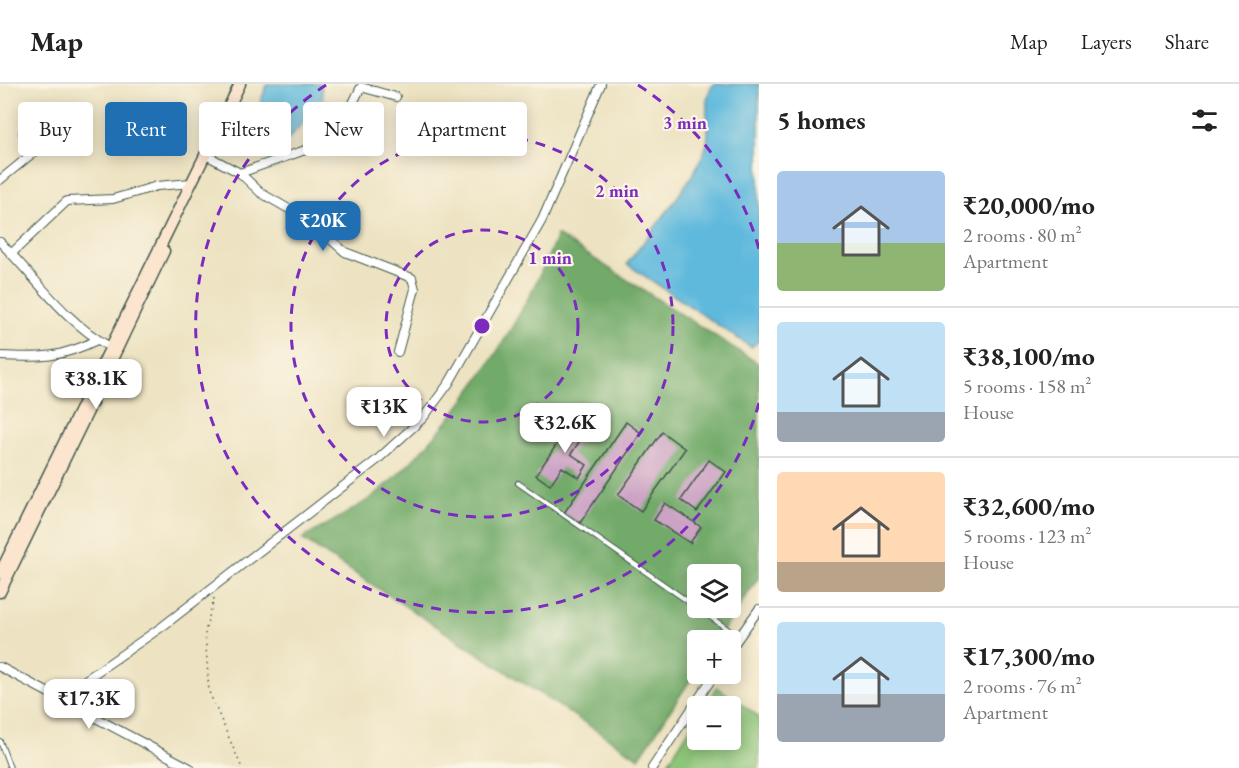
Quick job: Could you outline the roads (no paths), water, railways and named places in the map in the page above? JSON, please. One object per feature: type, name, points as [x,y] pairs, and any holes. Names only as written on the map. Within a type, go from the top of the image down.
[{"type":"main road","points":[[231,102],[240,84]]},
{"type":"main road","points":[[0,592],[152,279],[169,240],[170,231],[205,156]]},
{"type":"main road","points":[[0,573],[163,238],[170,231]]},
{"type":"street","points":[[54,694],[78,685],[108,665],[219,584],[402,440],[435,404],[542,220],[601,84]]},
{"type":"street","points":[[240,173],[311,148],[346,117],[361,87],[396,97]]},
{"type":"street","points":[[0,180],[29,156]]},
{"type":"street","points":[[208,156],[240,173],[261,194],[308,220],[345,252],[412,278],[415,290],[398,352]]},
{"type":"street","points":[[11,254],[67,201],[113,199],[157,186],[191,183]]},
{"type":"street","points":[[0,243],[55,305],[97,340],[110,347]]},
{"type":"street","points":[[0,356],[54,357],[97,340]]},
{"type":"street","points":[[741,635],[759,609]]},
{"type":"street","points":[[0,667],[54,694],[141,744],[190,768]]},
{"type":"street","points":[[652,768],[708,684]]},
{"type":"lane","points":[[518,483],[728,630]]},
{"type":"lane","points":[[0,741],[10,768]]},
{"type":"lane","points":[[0,756],[6,758]]},
{"type":"water","points":[[267,84],[321,84],[323,102],[303,102],[303,123],[291,136],[291,102],[261,102]]},
{"type":"water","points":[[714,84],[759,84],[759,341],[751,347],[627,264],[682,191],[700,160],[708,139],[707,98]]}]
